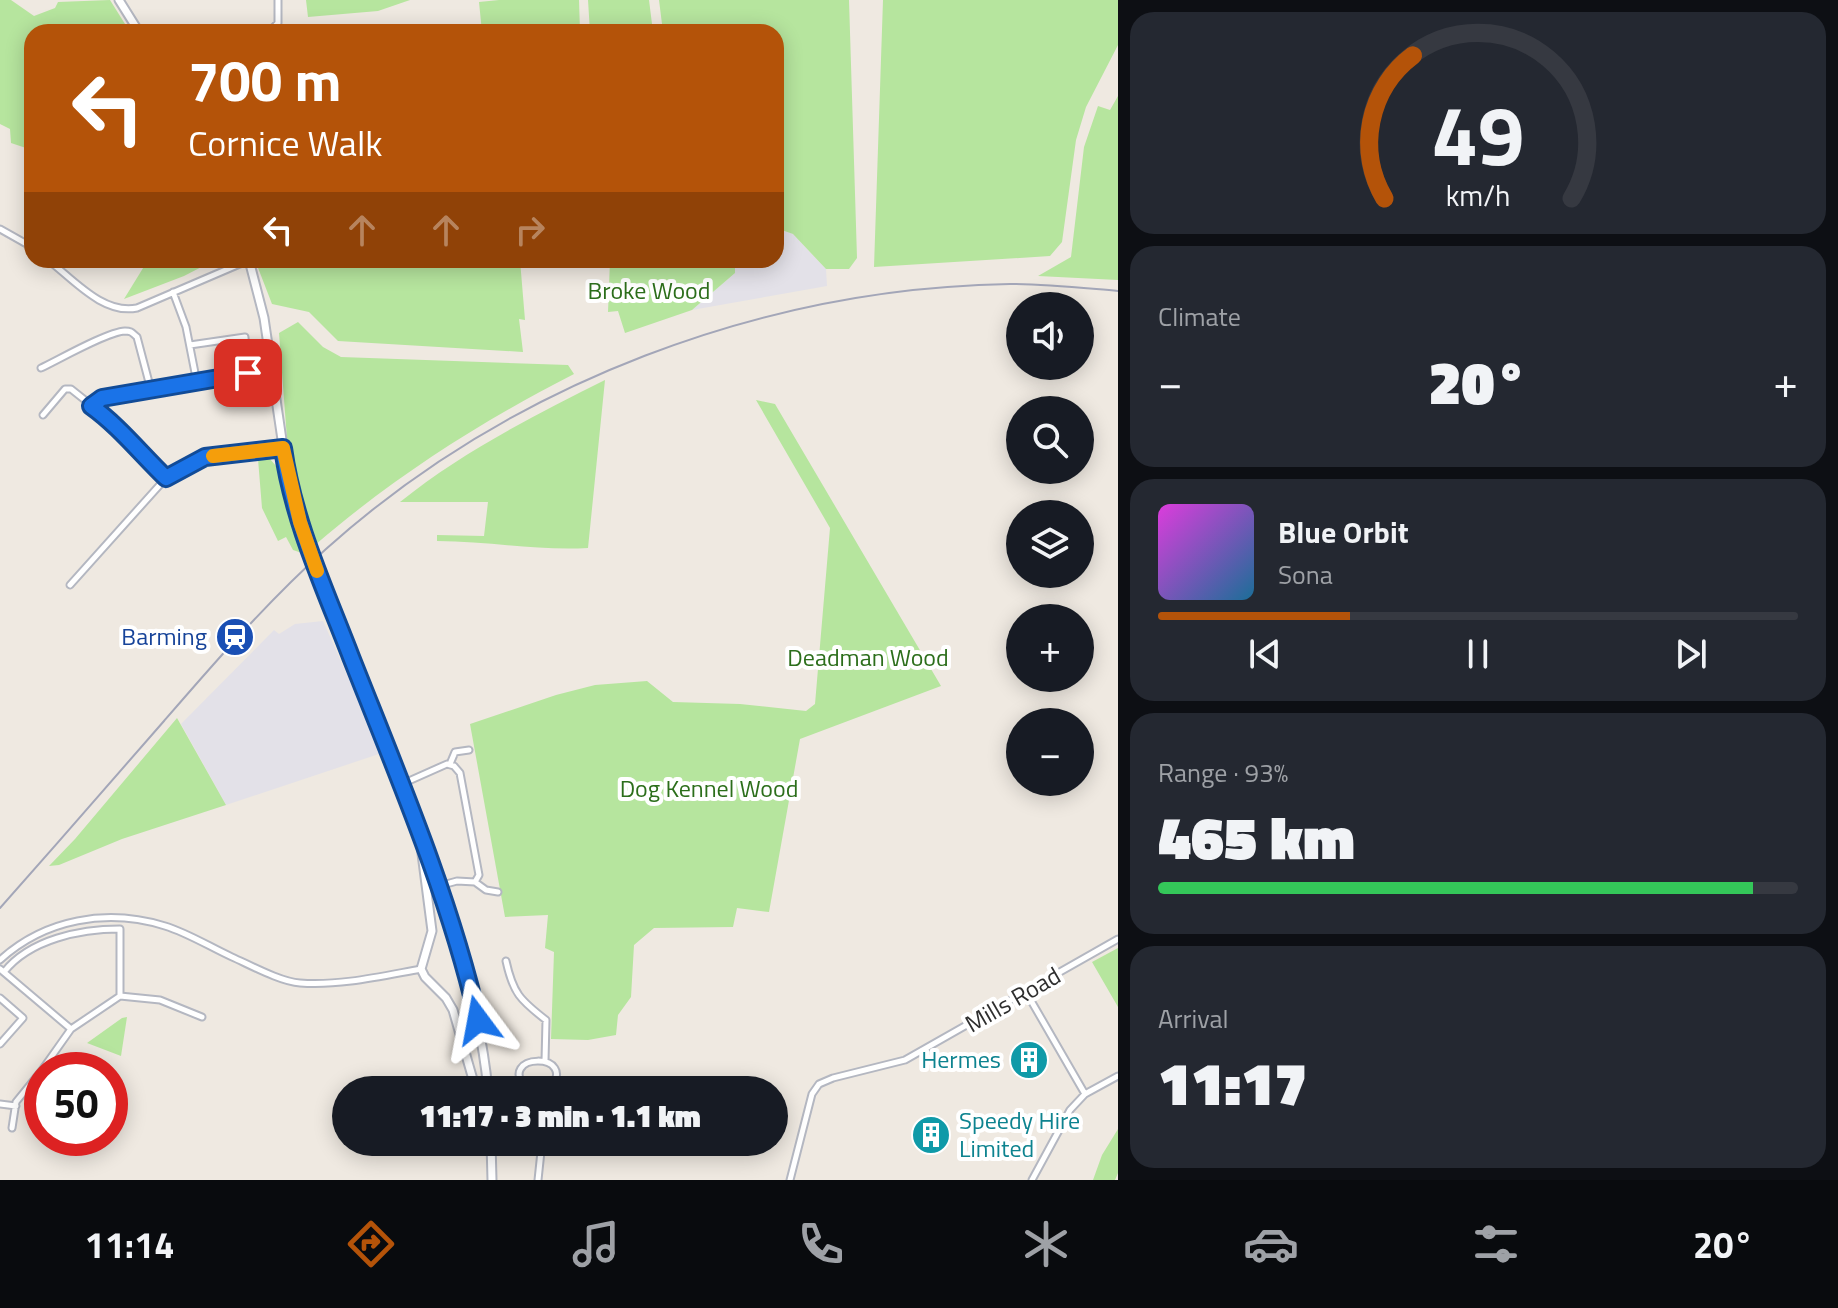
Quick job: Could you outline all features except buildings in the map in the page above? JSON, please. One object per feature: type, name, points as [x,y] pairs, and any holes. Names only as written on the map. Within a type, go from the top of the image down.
[{"type":"main road","points":[[119,0],[134,24]]},
{"type":"main road","points":[[251,268],[264,318],[283,448],[308,548],[402,784],[464,959],[487,1076]]},
{"type":"main road","points":[[418,829],[432,931],[421,969],[453,1010],[472,1076]]},
{"type":"main road","points":[[491,1156],[492,1180]]},
{"type":"street","points":[[277,24],[278,0]]},
{"type":"street","points":[[0,229],[24,242]]},
{"type":"street","points":[[58,268],[111,308],[123,310],[137,308],[230,268]]},
{"type":"street","points":[[173,292],[186,327],[197,383]]},
{"type":"street","points":[[41,368],[98,341],[124,331],[131,332],[137,337],[151,390]]},
{"type":"street","points":[[91,406],[102,398],[248,373],[245,337],[190,345]]},
{"type":"street","points":[[43,415],[68,387],[110,420],[166,478]]},
{"type":"street","points":[[70,585],[166,478],[205,457],[283,448]]},
{"type":"street","points":[[402,784],[450,764],[455,752],[469,750]]},
{"type":"street","points":[[450,764],[460,773],[479,872],[475,882]]},
{"type":"street","points":[[439,886],[457,881],[475,882],[485,894],[498,892]]},
{"type":"street","points":[[0,960],[19,943],[48,928],[93,918],[123,916],[167,927],[298,984],[361,980],[421,969]]},
{"type":"street","points":[[71,1029],[2,970],[44,943],[63,935],[120,929],[120,996]]},
{"type":"street","name":"Mills Road","points":[[790,1180],[812,1094],[819,1084],[905,1060],[1118,939]]},
{"type":"street","points":[[506,961],[513,989],[522,1002],[546,1020],[545,1061],[555,1076]]},
{"type":"street","points":[[1026,992],[1085,1094]]},
{"type":"street","points":[[55,1052],[71,1029],[120,996],[160,1000],[202,1017]]},
{"type":"street","points":[[0,998],[23,1018],[0,1044]]},
{"type":"street","points":[[522,1076],[525,1065],[535,1060],[545,1061]]},
{"type":"street","points":[[1032,1180],[1045,1160],[1063,1118],[1085,1094],[1118,1076]]},
{"type":"street","points":[[12,1128],[16,1102],[24,1092]]},
{"type":"street","points":[[0,1104],[16,1106]]},
{"type":"street","points":[[538,1180],[541,1156]]},
{"type":"shaded area","points":[[784,231],[793,234],[826,269],[827,286],[692,310],[735,273],[735,268],[784,268]]},
{"type":"shaded area","points":[[323,621],[382,753],[226,805],[181,724],[274,630],[279,634],[295,624]]},
{"type":"green space","points":[[0,0],[11,0],[34,16],[55,8],[58,2],[110,0],[125,24],[24,24],[24,147],[11,143],[10,129],[0,124]]},
{"type":"green space","points":[[306,0],[410,0],[378,11],[308,17]]},
{"type":"green space","points":[[579,0],[580,24],[481,24],[479,2]]},
{"type":"green space","points":[[588,0],[649,0],[652,24],[590,24]]},
{"type":"green space","points":[[659,0],[849,0],[857,258],[849,269],[826,269],[793,234],[784,231],[784,24],[662,24]]},
{"type":"green space","points":[[883,0],[1118,0],[1118,45],[1086,107],[1076,140],[1062,242],[1050,256],[874,267]]},
{"type":"green space","points":[[1118,96],[1118,280],[1038,276],[1071,257],[1084,147],[1098,106],[1110,110]]},
{"type":"green space","points":[[143,268],[200,268],[184,276],[124,299]]},
{"type":"green space","points":[[258,268],[521,268],[525,320],[519,319],[523,352],[338,341],[309,312],[272,304]]},
{"type":"green space","name":"Broke Wood","points":[[610,268],[735,268],[735,273],[692,310],[625,333],[618,311],[608,312]]},
{"type":"green space","points":[[298,322],[323,347],[341,357],[568,365],[574,374],[505,411],[439,452],[376,496],[315,545],[288,452],[279,333]]},
{"type":"green space","points":[[605,380],[588,548],[437,541],[437,535],[484,536],[488,502],[400,502],[473,451]]},
{"type":"green space","name":"Dog Kennel Wood","points":[[756,400],[775,404],[941,686],[800,739],[769,912],[737,908],[733,927],[654,928],[634,945],[631,997],[618,1015],[616,1035],[588,1040],[551,1039],[554,952],[545,948],[548,915],[505,917],[470,724],[595,685],[647,681],[673,702],[740,704],[806,711],[815,704],[830,528]]},
{"type":"green space","points":[[258,459],[270,459],[276,466],[302,553],[293,550],[286,537],[278,541],[262,508]]},
{"type":"green space","points":[[177,718],[226,805],[49,866],[75,839]]},
{"type":"green space","points":[[1118,948],[1118,1007],[1092,962]]},
{"type":"green space","points":[[127,1017],[122,1052],[111,1052],[87,1043]]},
{"type":"green space","points":[[1118,1129],[1118,1173],[1115,1180],[1093,1180],[1102,1155]]},
{"type":"railway","points":[[0,908],[283,590],[326,549],[398,490],[476,438],[559,393],[645,356],[734,326],[825,304],[917,290],[1010,284],[1118,291]]},
{"type":"slow traffic","points":[[213,456],[283,448],[300,522],[317,571]]},
{"type":"place","name":"Barming","points":[[235,637]]},
{"type":"place","name":"Hermes","points":[[1029,1060]]},
{"type":"place","name":"Speedy Hire Limited","points":[[931,1135]]},
{"type":"route","points":[[248,373],[102,398],[91,406],[110,420],[166,478],[205,457],[283,448],[308,548],[439,886],[464,959],[478,1020]]},
{"type":"park label","name":"Deadman Wood","points":[[868,658]]}]
